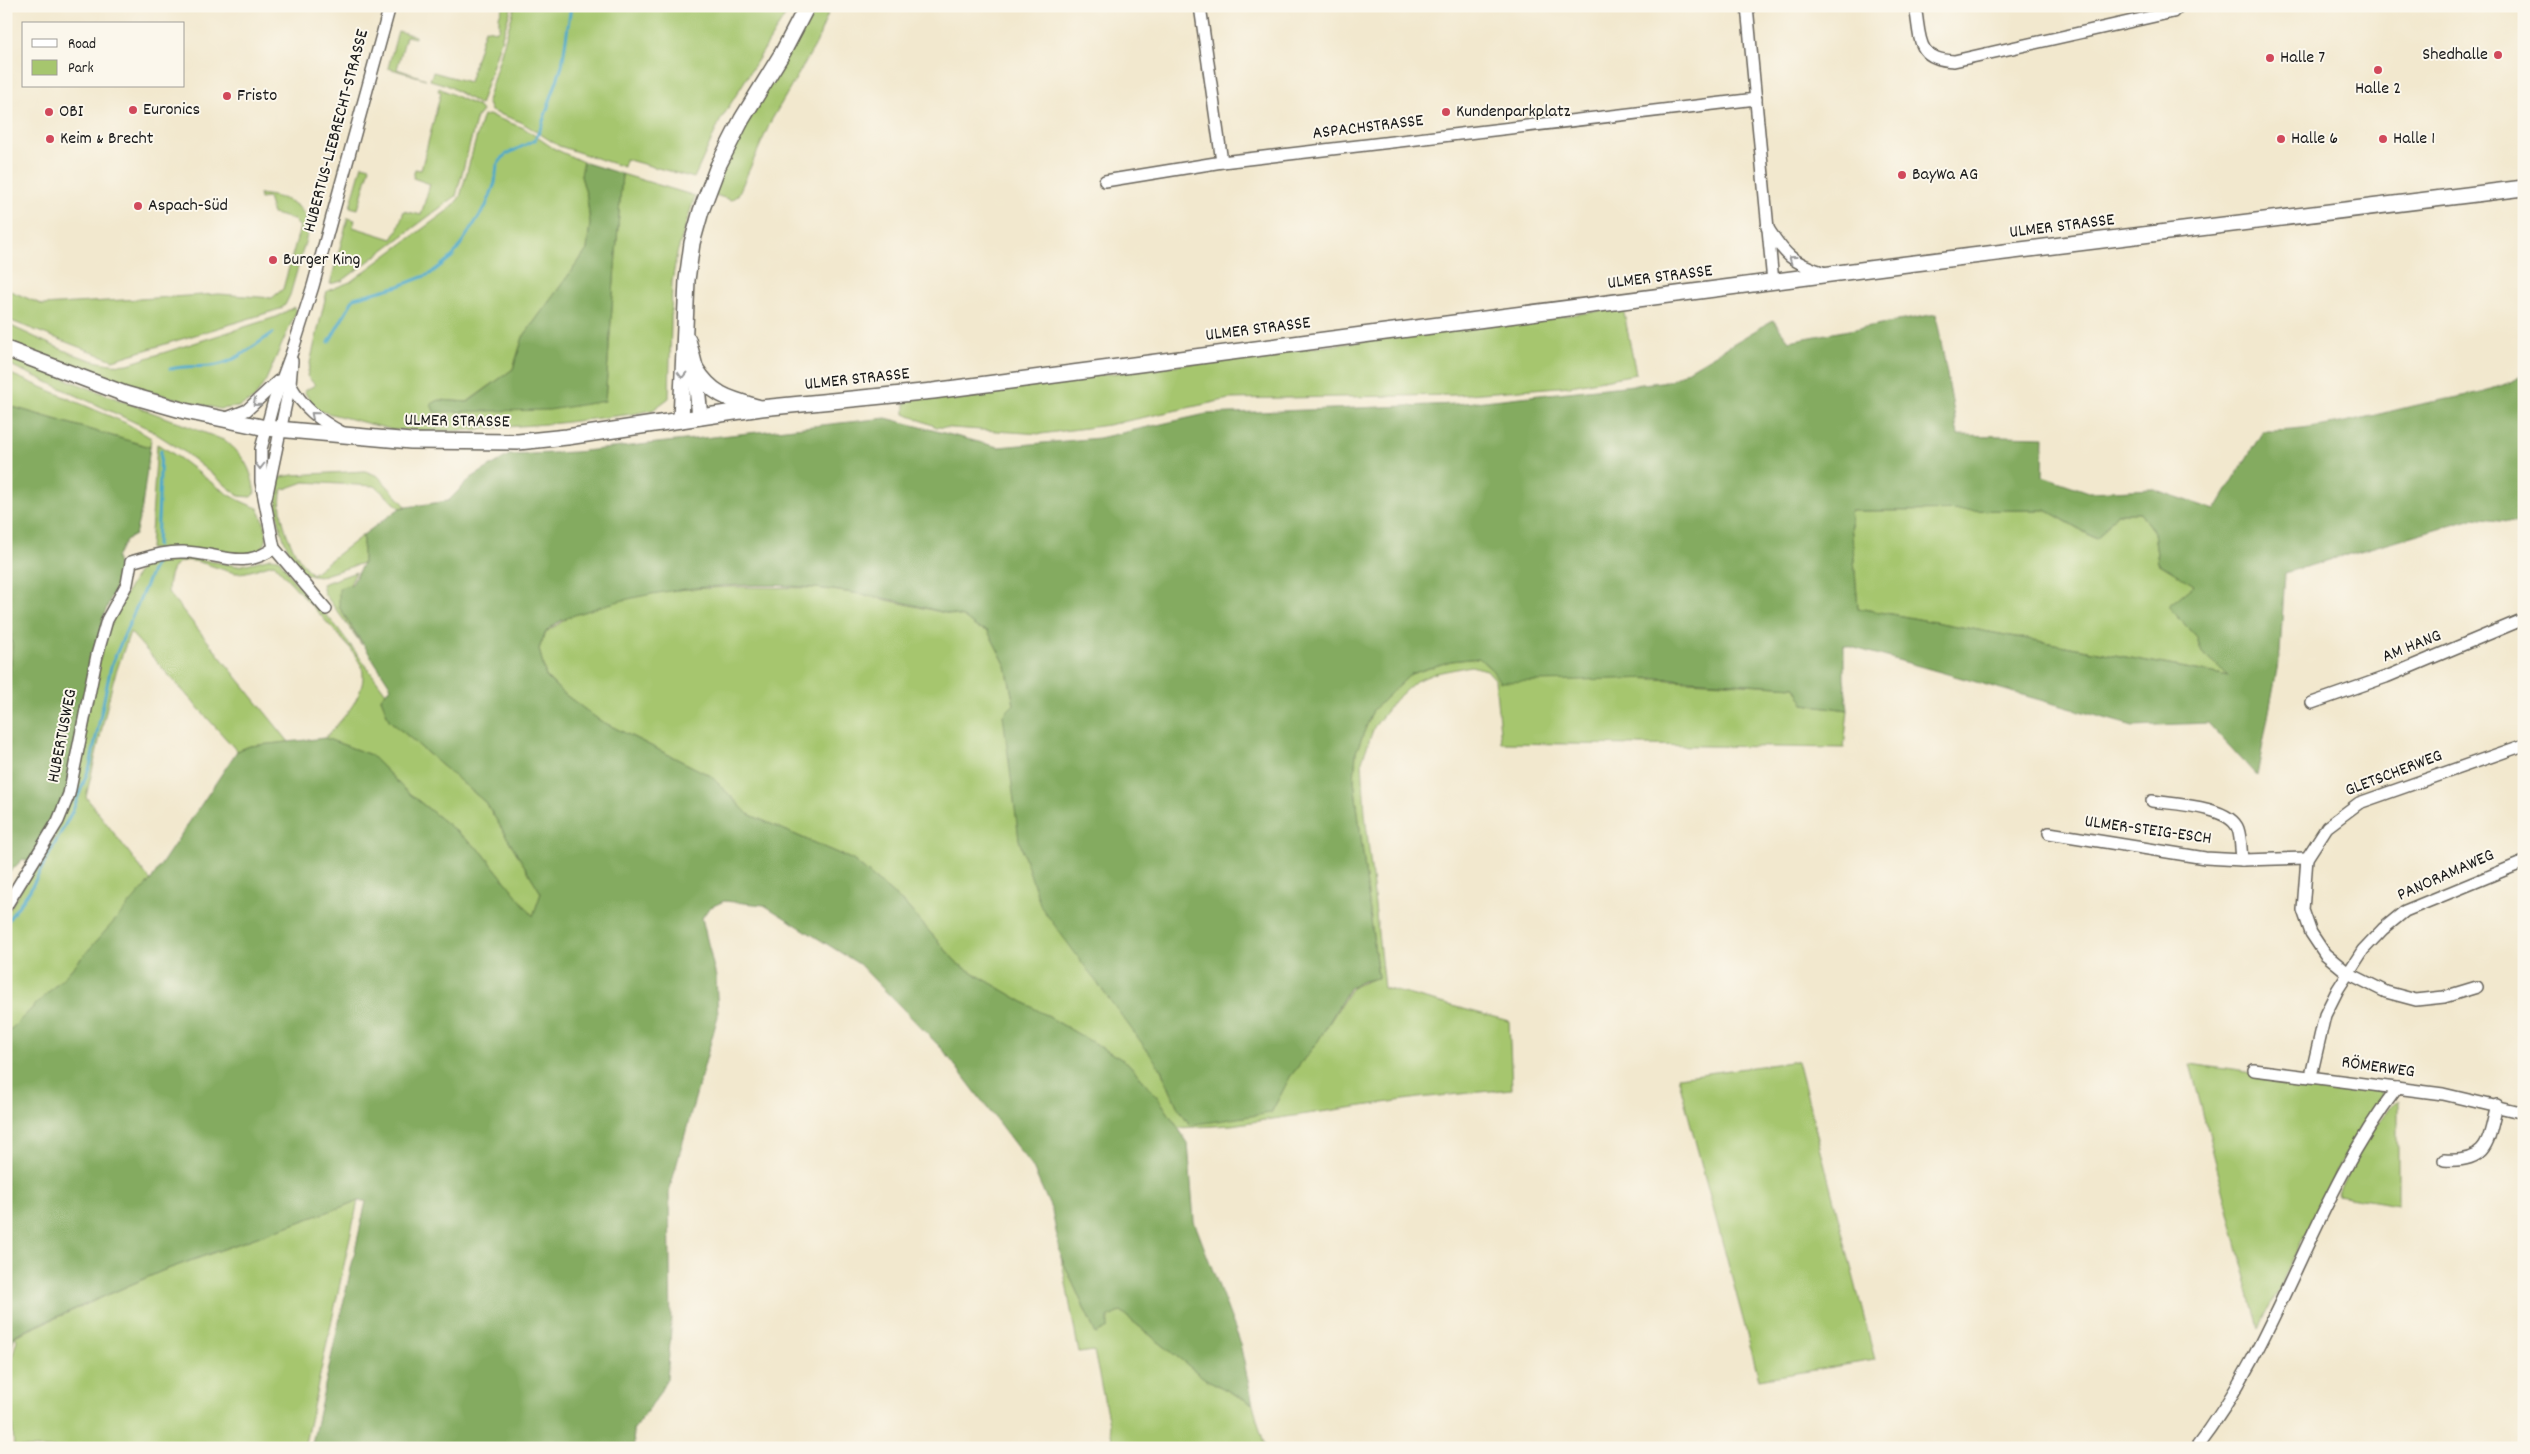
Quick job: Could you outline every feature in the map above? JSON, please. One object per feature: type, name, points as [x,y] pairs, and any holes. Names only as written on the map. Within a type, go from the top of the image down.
[{"type":"main road","points":[[681,420],[682,355],[686,330],[687,280],[692,243],[701,211],[718,166],[738,127],[783,52],[807,6]]},
{"type":"main road","name":"ULMER STRASSE","points":[[6,350],[125,394],[266,428],[439,442],[518,442],[568,438],[760,408],[933,391],[1831,274],[2524,188]]},
{"type":"main road","points":[[686,330],[694,367],[700,418]]},
{"type":"main road","points":[[694,367],[706,385],[724,397],[760,408]]},
{"type":"street","name":"HUBERTUS-LIEBRECHT-STRASSE","points":[[274,548],[265,504],[260,465],[266,428],[285,381],[313,286],[390,6]]},
{"type":"street","points":[[1200,6],[1222,162]]},
{"type":"street","points":[[1747,6],[1766,226],[1773,282]]},
{"type":"street","points":[[1915,6],[1924,51],[1932,58],[1954,61],[2173,12],[2179,6]]},
{"type":"street","name":"ASPACHSTRASSE","points":[[1105,181],[1222,162],[1756,99]]},
{"type":"street","points":[[1766,226],[1784,253],[1793,261],[1831,274]]},
{"type":"street","name":"HUBERTUS-LIEBRECHT-STRASSE","points":[[265,504],[281,430],[285,381]]},
{"type":"street","points":[[224,419],[247,410],[285,381],[308,411],[321,421],[348,436]]},
{"type":"street","points":[[274,548],[326,609]]},
{"type":"street","name":"HUBERTUSWEG","points":[[6,906],[49,836],[69,794],[96,655],[106,620],[127,584],[131,562],[163,553],[186,552],[243,561],[261,557],[274,548]]},
{"type":"street","name":"AM HANG","points":[[2312,703],[2386,677],[2524,619]]},
{"type":"street","name":"GLETSCHERWEG","points":[[2348,973],[2325,954],[2311,933],[2303,910],[2307,858],[2327,827],[2359,803],[2524,745]]},
{"type":"street","name":"ULMER-STEIG-ESCH","points":[[2152,800],[2203,808],[2231,818],[2238,828],[2242,860]]},
{"type":"street","name":"ULMER-STEIG-ESCH","points":[[2049,833],[2205,858],[2242,860],[2307,858]]},
{"type":"street","name":"PANORAMAWEG","points":[[2310,1076],[2325,1015],[2363,950],[2405,911],[2524,862]]},
{"type":"street","points":[[2348,973],[2386,992],[2416,1000],[2444,997],[2477,987]]},
{"type":"street","name":"RÖMERWEG","points":[[2254,1070],[2397,1088],[2497,1105],[2524,1113]]},
{"type":"street","points":[[2196,1448],[2244,1372],[2352,1154],[2375,1117],[2397,1088]]},
{"type":"street","points":[[2444,1160],[2460,1161],[2473,1158],[2482,1150],[2489,1138],[2497,1105]]},
{"type":"green space","points":[[503,6],[512,6],[480,105],[447,85],[430,80],[433,72],[469,82],[485,29],[497,31],[499,29],[499,17]]},
{"type":"green space","points":[[515,6],[791,6],[720,121],[694,178],[625,159],[624,167],[559,146],[521,122],[491,111],[487,101]]},
{"type":"green space","points":[[814,6],[831,6],[816,44],[771,121],[738,195],[731,200],[712,194],[722,164]]},
{"type":"green space","points":[[398,31],[415,36],[415,38],[406,36],[397,69],[426,79],[388,68]]},
{"type":"green space","points":[[439,88],[479,107],[482,111],[477,117],[456,196],[342,281],[330,284],[348,218],[355,220],[353,227],[392,239],[404,211],[421,215],[430,184],[413,178],[415,169],[421,170],[441,92],[438,91]]},
{"type":"green space","points":[[489,115],[524,128],[553,148],[583,162],[581,176],[587,197],[590,223],[587,250],[523,337],[513,369],[467,402],[439,400],[431,404],[605,401],[622,174],[695,196],[677,253],[672,282],[669,398],[653,410],[633,414],[559,423],[454,431],[393,430],[316,410],[304,391],[315,385],[307,376],[327,291],[350,282],[451,208],[460,197],[483,116]]},
{"type":"green space","points":[[583,162],[622,174],[605,401],[549,410],[434,412],[431,404],[439,400],[468,402],[513,369],[523,337],[587,250],[590,223],[587,197],[581,176]]},
{"type":"green space","points":[[362,165],[370,167],[358,209],[350,207]]},
{"type":"green space","points":[[259,194],[285,199],[293,203],[304,214],[307,222],[308,232],[290,295],[285,305],[280,309],[113,360],[6,319],[6,289],[43,305],[219,294],[272,298],[283,289],[300,227],[293,219],[273,214],[268,198],[260,199]]},
{"type":"green space","points":[[294,307],[297,310],[266,380],[254,399],[238,407],[219,409],[151,392],[6,342],[6,324],[83,357],[99,362],[128,364],[276,317]]},
{"type":"green space","points":[[1623,308],[1636,374],[1571,386],[1456,395],[1229,399],[1108,425],[1041,434],[937,427],[905,414],[905,400]]},
{"type":"green space","points":[[1936,314],[1958,435],[2044,437],[2043,476],[2089,492],[2153,489],[2215,510],[2263,431],[2303,429],[2342,422],[2487,390],[2524,375],[2524,524],[2473,518],[2285,573],[2280,653],[2257,776],[2208,723],[2133,726],[1844,645],[1844,678],[1848,710],[1804,704],[1795,687],[1657,678],[1500,682],[1492,670],[1479,658],[1451,661],[1411,674],[1373,710],[1356,752],[1354,780],[1378,978],[1363,981],[1350,987],[1318,1041],[1290,1077],[1271,1113],[1190,1125],[1177,1106],[1161,1069],[1041,907],[1019,840],[1003,715],[1014,704],[1006,666],[988,631],[976,627],[963,617],[899,601],[827,589],[793,586],[722,586],[687,589],[619,601],[576,614],[550,628],[545,634],[539,649],[546,677],[563,693],[599,720],[711,776],[748,814],[853,860],[906,905],[958,964],[1128,1063],[1159,1099],[1188,1143],[1194,1221],[1239,1339],[1253,1404],[1204,1378],[1121,1312],[1108,1317],[1108,1328],[1096,1334],[1061,1257],[1052,1211],[1033,1168],[944,1051],[859,964],[764,905],[724,901],[709,908],[702,918],[716,977],[718,1016],[669,1192],[671,1330],[667,1379],[656,1399],[633,1430],[634,1448],[311,1448],[366,1201],[358,1201],[162,1271],[15,1335],[6,1364],[6,1034],[68,973],[150,881],[237,751],[250,746],[325,738],[371,755],[405,790],[482,852],[533,916],[541,893],[486,803],[389,720],[381,698],[391,687],[339,607],[339,588],[352,584],[363,563],[363,535],[400,508],[448,501],[471,478],[509,455],[575,452],[886,418],[998,447],[1099,438],[1206,414],[1456,404],[1670,381],[1773,320],[1789,341]],"holes":[[[2046,510],[2097,539],[2117,513],[2140,513],[2154,532],[2158,563],[2194,585],[2168,606],[2197,638],[2202,653],[2229,676],[1858,608],[1850,511]]]},
{"type":"green space","points":[[6,356],[226,441],[246,464],[255,493],[251,497],[239,496],[183,451],[147,428],[6,363]]},
{"type":"green space","points":[[6,372],[126,423],[151,438],[150,447],[6,405]]},
{"type":"green space","points":[[6,405],[150,447],[142,507],[135,535],[126,540],[116,558],[121,573],[104,615],[66,794],[32,863],[23,859],[6,876],[6,729],[12,647],[8,583],[6,582]]},
{"type":"green space","points":[[157,444],[231,496],[258,508],[266,532],[265,544],[261,549],[245,557],[150,549]]},
{"type":"green space","points":[[365,471],[378,476],[406,506],[400,508],[375,486],[304,482],[282,490],[280,500],[281,511],[287,535],[298,558],[312,574],[363,535],[363,563],[321,576],[305,574],[297,565],[281,531],[277,506],[277,481],[282,477],[293,475]]},
{"type":"green space","points":[[2046,510],[2096,539],[2117,513],[2140,513],[2154,532],[2158,563],[2195,585],[2168,606],[2197,638],[2202,653],[2230,676],[1858,608],[1850,511]]},
{"type":"green space","points":[[174,555],[238,566],[271,558],[279,559],[294,581],[337,627],[386,693],[381,698],[389,720],[486,803],[541,893],[533,917],[482,852],[405,790],[371,755],[325,738],[344,717],[360,692],[363,674],[362,667],[351,649],[274,564],[236,573],[202,563],[182,561],[175,566],[170,576],[168,592],[289,742],[250,746],[237,751],[130,632],[113,681],[86,797],[151,881],[68,973],[6,1034],[6,915],[54,837],[109,624],[142,565]]},
{"type":"green space","points":[[356,572],[339,607],[362,645],[324,593],[322,584]]},
{"type":"green space","points":[[730,587],[816,588],[860,594],[963,617],[976,627],[988,631],[1006,666],[1014,705],[1003,715],[1177,1106],[1271,1113],[1290,1077],[1318,1041],[1352,987],[1378,977],[1354,780],[1356,752],[1373,710],[1411,674],[1451,661],[1479,658],[1492,670],[1795,687],[1804,704],[1848,710],[1844,748],[1501,743],[1495,679],[1487,670],[1471,666],[1436,673],[1416,681],[1395,700],[1374,727],[1362,761],[1365,813],[1384,988],[1509,1021],[1512,1089],[1418,1098],[1231,1125],[1178,1128],[1159,1099],[1128,1063],[958,964],[906,905],[853,860],[748,814],[711,776],[599,720],[563,693],[546,676],[539,649],[546,632],[571,616],[617,600],[672,590]]},
{"type":"green space","points":[[6,589],[12,647],[6,729]]},
{"type":"green space","points":[[1798,1061],[1875,1360],[1759,1379],[1678,1077]]},
{"type":"green space","points":[[2190,1064],[2380,1091],[2382,1100],[2365,1121],[2347,1151],[2259,1328]]},
{"type":"green space","points":[[2398,1101],[2398,1205],[2337,1195],[2355,1156],[2390,1107]]},
{"type":"green space","points":[[358,1201],[304,1448],[14,1448],[10,1380],[13,1353],[17,1340],[15,1336],[162,1271]]},
{"type":"green space","points":[[1061,1257],[1096,1334],[1108,1317],[1121,1312],[1204,1378],[1253,1404],[1265,1448],[1114,1448],[1094,1351],[1079,1353]]},
{"type":"waterway","points":[[329,342],[354,298],[399,286],[430,274],[453,256],[486,206],[495,183],[497,165],[505,155],[535,140],[562,66],[571,6]]},
{"type":"waterway","points":[[170,369],[219,365],[243,354],[273,333]]},
{"type":"waterway","points":[[157,546],[161,450]]},
{"type":"waterway","points":[[6,923],[30,890],[73,810],[90,766],[111,666],[155,564]]},
{"type":"place","name":"Shedhalle","points":[[2498,55]]},
{"type":"place","name":"Halle 7","points":[[2270,58]]},
{"type":"place","name":"Halle 2","points":[[2378,70]]},
{"type":"place","name":"Fristo","points":[[227,96]]},
{"type":"place","name":"Euronics","points":[[133,110]]},
{"type":"place","name":"OBI","points":[[49,112]]},
{"type":"place","name":"Kundenparkplatz","points":[[1446,112]]},
{"type":"place","name":"Keim & Brecht","points":[[50,139]]},
{"type":"place","name":"Halle 6","points":[[2281,139]]},
{"type":"place","name":"Halle 1","points":[[2383,139]]},
{"type":"place","name":"BayWa AG","points":[[1902,175]]},
{"type":"place","name":"Aspach-Süd","points":[[138,206]]},
{"type":"place","name":"Burger King","points":[[273,260]]}]
